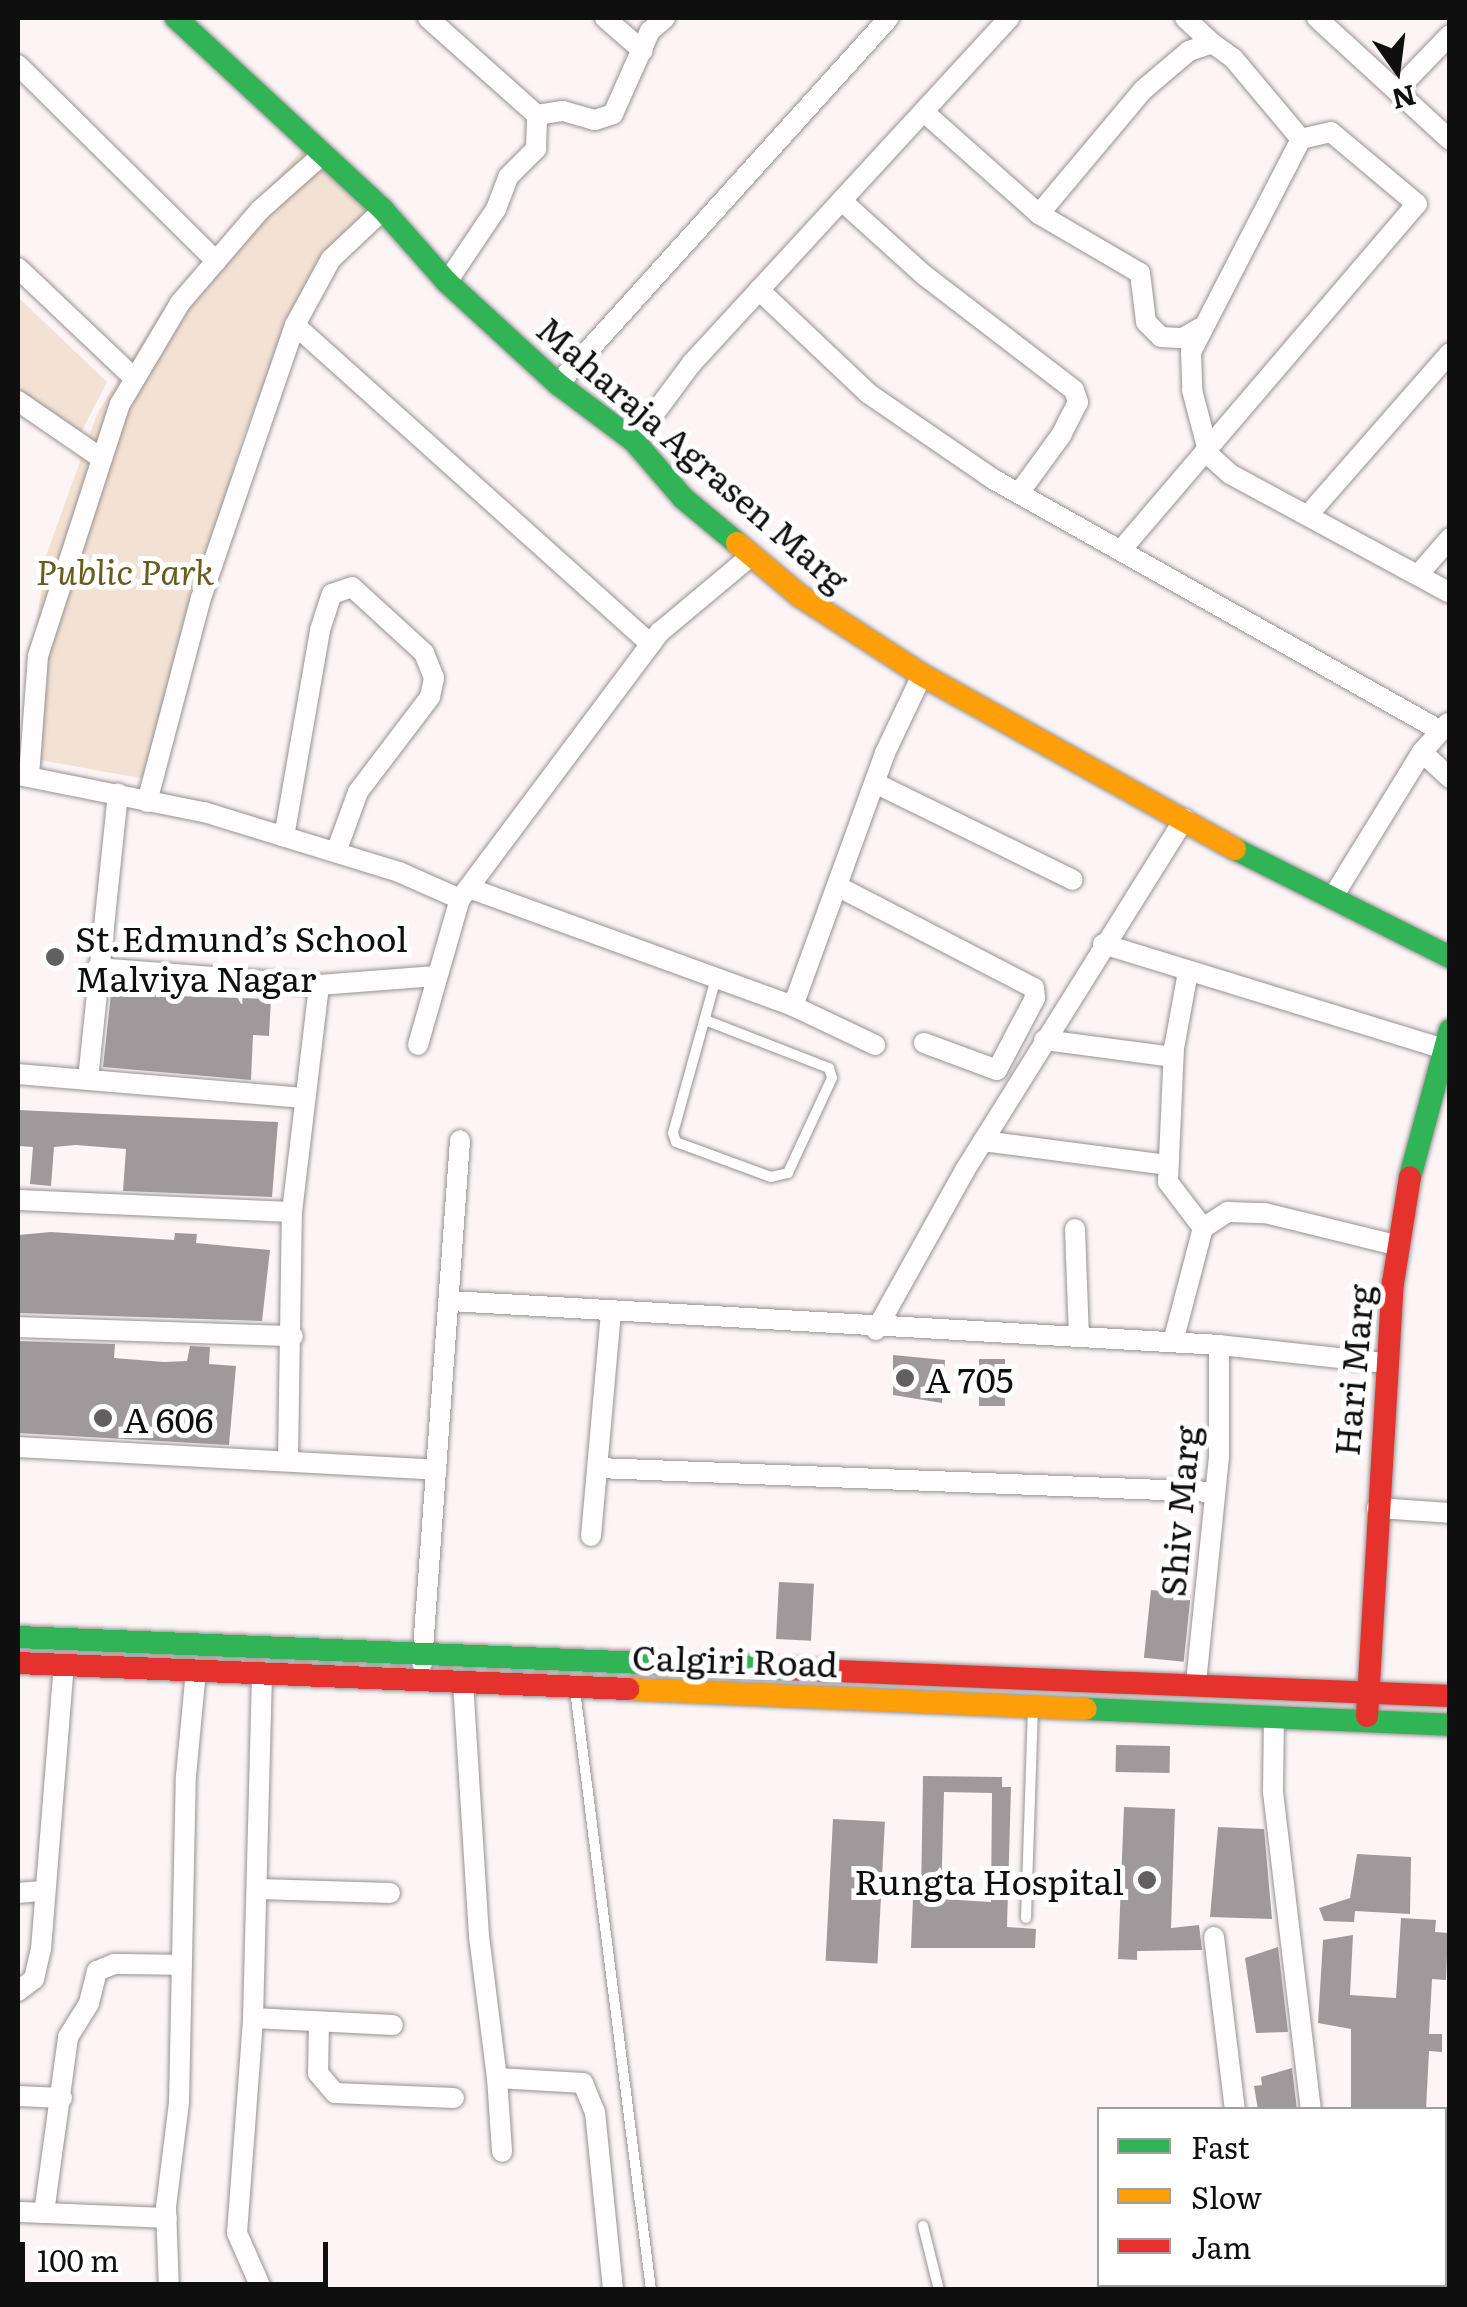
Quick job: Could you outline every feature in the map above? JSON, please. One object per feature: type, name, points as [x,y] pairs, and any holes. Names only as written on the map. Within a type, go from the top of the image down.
[{"type":"main road","name":"Maharaja Agrasen Marg","points":[[176,18],[383,210],[447,282],[558,384],[634,441],[682,498],[858,638],[1267,867],[1334,895],[1450,957]]},
{"type":"main road","name":"Hari Marg","points":[[1366,1721],[1385,1363],[1408,1183],[1447,1039]]},
{"type":"main road","name":"Calgiri Road","points":[[18,1637],[1450,1696]]},
{"type":"main road","name":"Calgiri Road","points":[[18,1662],[1450,1725]]},
{"type":"street","points":[[428,18],[537,116],[536,149],[508,177],[496,209],[447,282]]},
{"type":"street","points":[[606,18],[643,52]]},
{"type":"street","points":[[537,116],[563,111],[595,120],[614,114],[650,31],[665,18]]},
{"type":"street","points":[[558,384],[889,18]]},
{"type":"street","points":[[634,441],[692,363],[1009,18]]},
{"type":"street","points":[[1186,18],[1292,122],[1301,139]]},
{"type":"street","points":[[1318,18],[1450,140]]},
{"type":"street","points":[[1397,90],[1450,35]]},
{"type":"street","points":[[1039,214],[1143,90],[1189,51],[1212,43]]},
{"type":"street","points":[[18,65],[216,261]]},
{"type":"street","points":[[924,112],[1039,214],[1140,273],[1146,322],[1161,336],[1183,338],[1206,325]]},
{"type":"street","points":[[1122,549],[1416,204],[1332,132],[1301,139]]},
{"type":"street","points":[[1301,139],[1190,352],[1192,390],[1210,443],[1209,455],[1230,474],[1450,593]]},
{"type":"street","points":[[322,155],[260,210],[180,303],[136,379],[101,458],[38,656],[23,776],[118,794],[336,852],[716,978],[794,1006],[875,1045]]},
{"type":"street","points":[[842,201],[924,274],[1074,390],[1078,402],[1062,434],[1019,493]]},
{"type":"street","points":[[148,802],[201,598],[294,325],[331,260],[383,210]]},
{"type":"street","points":[[18,268],[136,379]]},
{"type":"street","points":[[759,290],[869,394],[1019,493],[1445,726],[1422,752],[1334,895]]},
{"type":"street","points":[[294,325],[652,644]]},
{"type":"street","points":[[1308,516],[1450,354]]},
{"type":"street","points":[[18,402],[101,458]]},
{"type":"street","points":[[1418,576],[1450,538]]},
{"type":"street","points":[[418,1045],[436,976],[465,894],[530,798],[652,644],[752,555]]},
{"type":"street","points":[[284,837],[320,630],[332,594],[352,587],[424,653],[434,678],[430,697],[358,792],[336,852]]},
{"type":"street","points":[[794,1006],[875,783],[922,675]]},
{"type":"street","points":[[1422,752],[1450,778]]},
{"type":"street","points":[[875,783],[1073,880]]},
{"type":"street","points":[[88,1079],[118,794]]},
{"type":"street","points":[[876,1330],[1044,1040],[1184,820]]},
{"type":"street","points":[[837,886],[1034,988],[1035,998],[997,1070],[924,1042]]},
{"type":"street","points":[[1103,944],[1188,972],[1447,1039]]},
{"type":"street","points":[[97,968],[319,985],[436,976]]},
{"type":"street","points":[[1188,972],[1173,1057],[1168,1182],[1203,1228]]},
{"type":"street","points":[[288,1459],[293,1336],[292,1212],[319,985]]},
{"type":"street","points":[[1044,1040],[1173,1057]]},
{"type":"street","points":[[18,1074],[303,1098]]},
{"type":"street","points":[[420,1680],[460,1140]]},
{"type":"street","points":[[983,1142],[1168,1165]]},
{"type":"street","points":[[18,1200],[292,1212]]},
{"type":"street","points":[[1173,1342],[1203,1228],[1228,1212],[1265,1213],[1399,1246]]},
{"type":"street","points":[[1074,1230],[1079,1337]]},
{"type":"street","points":[[450,1302],[876,1330],[1219,1345],[1385,1363]]},
{"type":"street","points":[[591,1536],[610,1312]]},
{"type":"street","points":[[18,1327],[293,1336]]},
{"type":"street","name":"Shiv Marg","points":[[1196,1683],[1214,1492],[1219,1345]]},
{"type":"street","points":[[18,1447],[436,1470]]},
{"type":"street","points":[[598,1468],[1214,1492]]},
{"type":"street","points":[[1377,1508],[1450,1513]]},
{"type":"street","points":[[18,1991],[34,1978],[64,1665]]},
{"type":"street","points":[[169,2290],[167,2218],[179,2102],[196,1670]]},
{"type":"street","points":[[262,1674],[253,2018],[237,2233],[262,2290]]},
{"type":"street","points":[[463,1682],[479,1936],[502,2152]]},
{"type":"street","points":[[1274,1718],[1273,1792],[1312,2107]]},
{"type":"street","points":[[258,1889],[390,1893]]},
{"type":"street","points":[[18,1893],[42,1891]]},
{"type":"street","points":[[1214,1937],[1235,2107]]},
{"type":"street","points":[[44,2214],[68,2037],[89,2003],[97,1970],[114,1964],[182,1964]]},
{"type":"street","points":[[253,2018],[393,2026]]},
{"type":"street","points":[[318,2022],[318,2073],[335,2093],[454,2098]]},
{"type":"street","points":[[496,2078],[583,2083],[595,2112],[613,2290]]},
{"type":"street","points":[[18,2096],[62,2098]]},
{"type":"street","points":[[18,2212],[167,2218]]},
{"type":"lane","points":[[704,1020],[829,1068],[832,1078],[788,1173],[771,1177],[676,1142],[673,1134],[704,1020],[716,978]]},
{"type":"lane","points":[[575,1687],[650,2290]]},
{"type":"lane","points":[[1026,1918],[1033,1706]]},
{"type":"lane","points":[[923,2226],[938,2290]]},
{"type":"green space","name":"Public Park","points":[[306,145],[377,217],[287,325],[240,444],[156,781],[18,756],[46,556],[97,414],[161,311]]},
{"type":"green space","points":[[18,297],[107,382],[73,448],[18,410]]},
{"type":"building","points":[[111,994],[271,999],[269,1036],[253,1035],[251,1080],[103,1067]]},
{"type":"building","points":[[18,1110],[278,1122],[272,1197],[123,1191],[126,1149],[76,1145],[54,1147],[51,1186],[30,1184],[33,1147],[18,1146]]},
{"type":"building","points":[[51,1232],[174,1240],[175,1233],[197,1234],[196,1243],[270,1250],[262,1321],[18,1313],[18,1235]]},
{"type":"building","points":[[18,1341],[115,1344],[114,1358],[164,1362],[187,1361],[190,1346],[210,1347],[209,1364],[236,1366],[229,1445],[18,1433]]},
{"type":"building","points":[[893,1355],[945,1360],[942,1403],[893,1395]]},
{"type":"building","points":[[979,1359],[1005,1359],[1005,1406],[979,1406]]},
{"type":"building","points":[[779,1582],[814,1584],[811,1641],[776,1639]]},
{"type":"building","points":[[1151,1590],[1191,1594],[1184,1662],[1144,1658]]},
{"type":"building","points":[[1116,1745],[1170,1746],[1170,1773],[1116,1772]]},
{"type":"building","points":[[923,1776],[1002,1777],[1002,1787],[1011,1787],[1007,1927],[1036,1929],[1035,1948],[911,1948],[913,1898],[921,1898]],"holes":[[[944,1792],[992,1793],[991,1902],[941,1899]]]},
{"type":"building","name":"Rungta Hospital","points":[[1124,1807],[1175,1809],[1171,1928],[1199,1925],[1202,1950],[1137,1951],[1137,1960],[1118,1959]]},
{"type":"building","points":[[833,1819],[885,1822],[877,1964],[826,1961]]},
{"type":"building","points":[[1218,1827],[1264,1829],[1272,1919],[1210,1917]]},
{"type":"building","points":[[1357,1854],[1411,1857],[1410,1914],[1355,1911],[1354,1922],[1324,1921],[1319,1908],[1350,1898]]},
{"type":"building","points":[[1401,1918],[1436,1920],[1435,1932],[1448,1933],[1446,1980],[1432,1979],[1429,2034],[1442,2034],[1442,2052],[1429,2051],[1426,2107],[1351,2107],[1351,2029],[1318,2023],[1323,1940],[1353,1935],[1350,1995],[1396,1998]]},
{"type":"building","points":[[1278,1947],[1288,2032],[1256,2033],[1245,1958]]},
{"type":"building","points":[[1292,2068],[1297,2107],[1258,2107],[1254,2086],[1262,2085],[1261,2077]]},
{"type":"traffic: fast","points":[[176,18],[383,210],[447,282],[558,384],[634,441],[683,498],[737,543]]},
{"type":"traffic: fast","points":[[1235,849],[1450,957]]},
{"type":"traffic: fast","points":[[1410,1177],[1450,1030]]},
{"type":"traffic: fast","points":[[18,1637],[788,1669]]},
{"type":"traffic: fast","points":[[1086,1709],[1450,1725]]},
{"type":"traffic: slow","points":[[737,543],[800,596],[922,675],[1235,849]]},
{"type":"traffic: slow","points":[[628,1689],[1086,1709]]},
{"type":"traffic: jam","points":[[1367,1716],[1393,1283],[1410,1177]]},
{"type":"traffic: jam","points":[[18,1663],[628,1689]]},
{"type":"traffic: jam","points":[[788,1669],[1450,1696]]},
{"type":"place","name":"St.Edmund’s School Malviya Nagar","points":[[55,957]]},
{"type":"place","name":"A 705","points":[[905,1378]]},
{"type":"place","name":"A 606","points":[[103,1418]]},
{"type":"place","name":"Rungta Hospital","points":[[1147,1880]]}]
